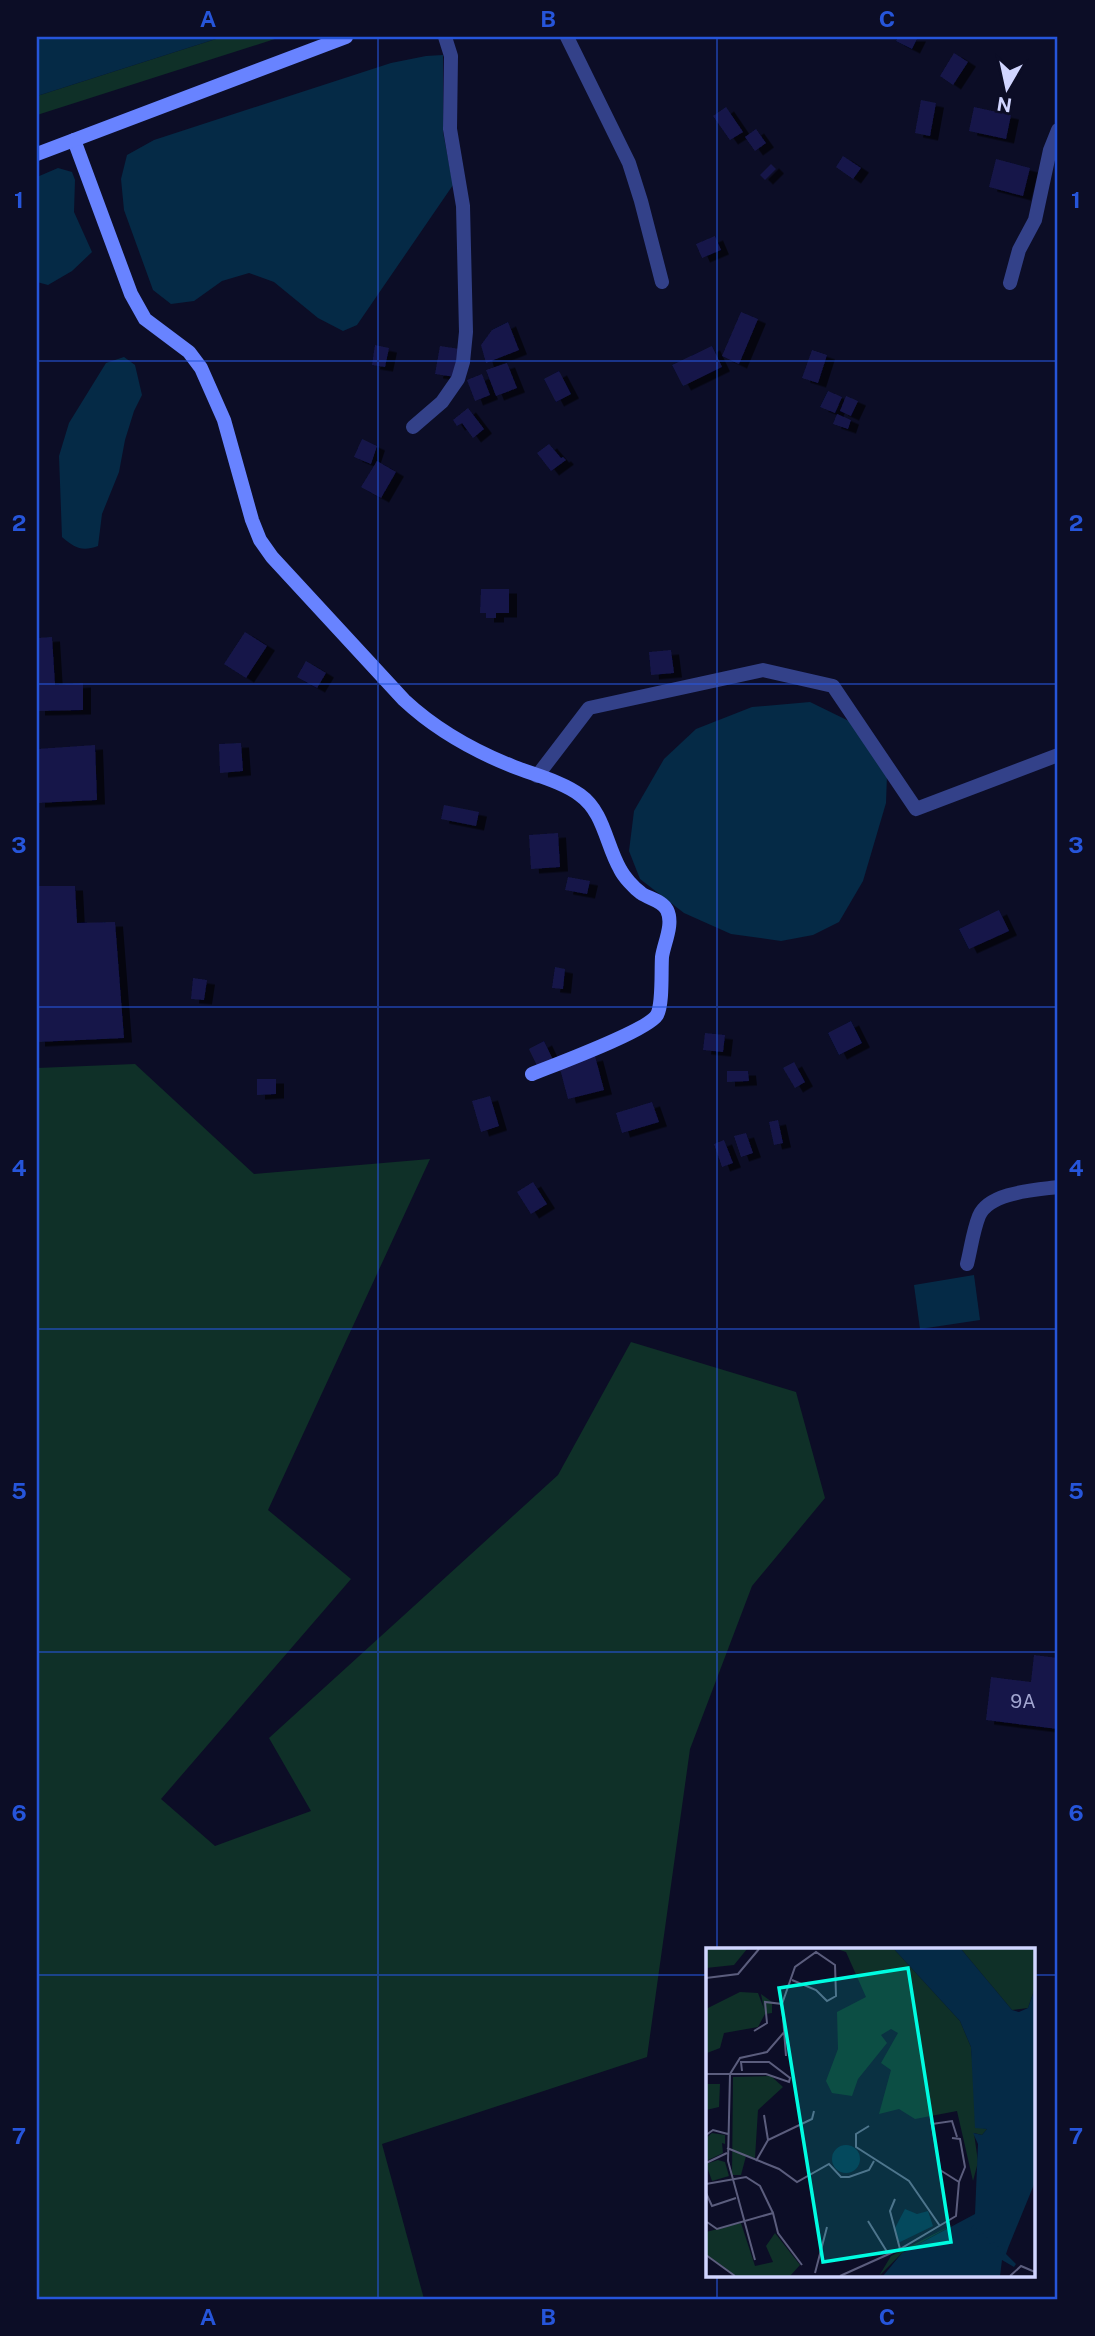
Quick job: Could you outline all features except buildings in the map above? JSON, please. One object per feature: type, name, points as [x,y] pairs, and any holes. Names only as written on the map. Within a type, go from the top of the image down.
[{"type":"street","points":[[37,154],[346,37]]},
{"type":"street","points":[[413,427],[442,402],[458,379],[467,332],[463,206],[450,130],[451,56],[445,37]]},
{"type":"street","points":[[567,37],[629,163],[642,201],[662,282]]},
{"type":"street","points":[[1010,283],[1019,250],[1035,220],[1048,158],[1058,130]]},
{"type":"street","points":[[74,140],[131,294],[145,319],[189,352],[201,368],[224,420],[260,540],[272,557],[422,717],[450,736],[509,765],[579,794],[591,804],[621,870],[640,892],[660,902],[667,910],[670,922],[663,954],[659,1008],[653,1020],[615,1041],[532,1074]]},
{"type":"street","points":[[537,776],[589,708],[763,670],[833,686],[916,809],[1058,755]]},
{"type":"street","points":[[967,1264],[980,1213],[993,1201],[1018,1193],[1058,1187]]},
{"type":"green space","points":[[222,37],[281,37],[37,115],[37,96]]},
{"type":"green space","points":[[135,1064],[254,1174],[430,1159],[268,1510],[351,1579],[161,1799],[215,1846],[311,1811],[269,1738],[558,1475],[631,1342],[796,1392],[825,1498],[752,1586],[690,1749],[647,2057],[382,2144],[424,2299],[37,2299],[37,1068]]},
{"type":"water","points":[[37,37],[222,37],[37,96]]},
{"type":"water","points":[[443,55],[443,132],[453,185],[357,325],[343,331],[318,318],[274,282],[249,273],[222,281],[194,301],[171,304],[153,290],[124,210],[121,179],[127,155],[154,140],[391,63]]},
{"type":"water","points":[[58,168],[72,172],[75,180],[74,212],[92,252],[72,271],[48,285],[37,282],[37,177]]},
{"type":"water","points":[[124,357],[135,365],[142,395],[125,440],[119,472],[102,514],[98,546],[79,548],[62,537],[59,456],[69,423],[106,363]]},
{"type":"water","points":[[810,702],[853,723],[887,775],[886,803],[863,881],[839,922],[813,935],[781,941],[731,934],[684,913],[640,879],[629,851],[634,811],[664,759],[696,729],[752,707]]},
{"type":"water","points":[[974,1275],[980,1320],[920,1329],[914,1285]]}]
